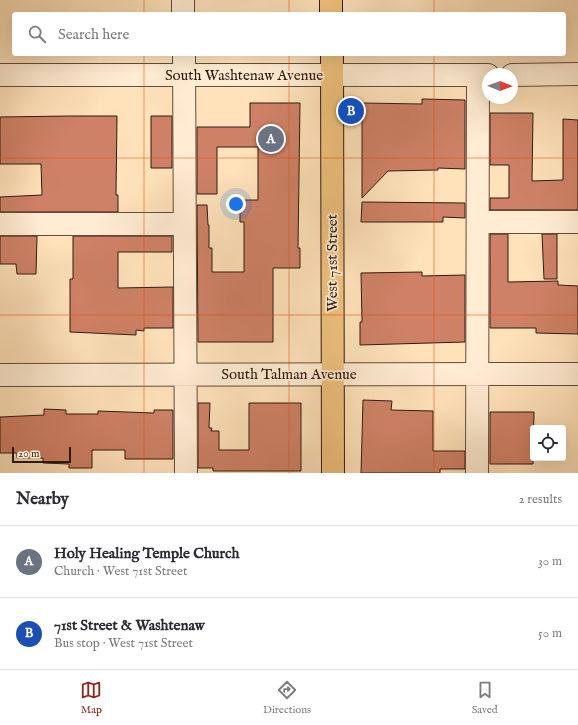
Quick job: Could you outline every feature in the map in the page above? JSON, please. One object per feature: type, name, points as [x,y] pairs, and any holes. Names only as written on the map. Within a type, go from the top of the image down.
[{"type":"main road","points":[[331,0],[331,12]]},
{"type":"main road","name":"West 71st Street","points":[[332,64],[333,473]]},
{"type":"street","points":[[183,0],[183,12]]},
{"type":"street","name":"South Washtenaw Avenue","points":[[0,75],[184,65],[332,64],[482,75]]},
{"type":"street","points":[[184,65],[186,473]]},
{"type":"street","points":[[518,75],[578,74]]},
{"type":"street","points":[[478,473],[478,222],[482,104]]},
{"type":"street","points":[[478,222],[578,222]]},
{"type":"street","points":[[0,224],[184,224]]},
{"type":"street","name":"South Talman Avenue","points":[[0,375],[578,374]]},
{"type":"building","points":[[422,99],[465,100],[465,169],[438,168],[438,170],[388,171],[362,198],[362,103],[422,104]]},
{"type":"building","points":[[250,103],[300,103],[298,248],[300,248],[300,268],[273,268],[273,342],[198,342],[197,205],[207,205],[209,248],[212,248],[212,272],[244,272],[244,222],[240,222],[240,200],[258,200],[258,147],[217,147],[217,194],[197,194],[197,127],[250,127]]},
{"type":"building","points":[[490,113],[533,113],[532,181],[563,180],[563,119],[578,120],[578,210],[490,210],[490,198],[509,198],[509,165],[490,165]]},
{"type":"building","points":[[117,116],[116,195],[118,195],[118,212],[0,212],[0,197],[42,195],[41,164],[0,164],[0,117]]},
{"type":"building","points":[[151,116],[172,116],[172,168],[151,168]]},
{"type":"building","points":[[362,202],[465,203],[465,218],[443,217],[443,222],[361,222]]},
{"type":"building","points":[[490,234],[508,234],[508,282],[558,281],[558,285],[578,286],[578,334],[536,333],[536,328],[490,328]]},
{"type":"building","points":[[542,234],[557,234],[557,279],[544,279]]},
{"type":"building","points":[[0,236],[37,236],[36,274],[17,274],[16,264],[0,264]]},
{"type":"building","points":[[73,236],[172,236],[172,252],[118,252],[118,288],[173,287],[173,328],[144,328],[144,331],[136,330],[136,335],[70,332],[70,279],[73,279]]},
{"type":"building","points":[[422,272],[422,276],[465,275],[465,342],[360,345],[360,322],[362,322],[361,273]]},
{"type":"building","points":[[363,400],[392,401],[391,410],[433,411],[433,451],[465,451],[465,469],[440,469],[440,473],[361,473]]},
{"type":"building","points":[[198,403],[210,403],[209,428],[212,428],[211,431],[219,431],[219,450],[249,450],[249,403],[301,403],[301,471],[213,471],[213,468],[198,468]]},
{"type":"building","points":[[44,409],[66,410],[66,414],[98,414],[98,411],[154,413],[154,410],[173,410],[173,459],[125,459],[125,450],[92,450],[92,468],[69,468],[69,464],[43,463],[43,458],[17,458],[17,453],[0,453],[0,417],[44,415]]},
{"type":"building","points":[[490,412],[534,412],[534,425],[530,425],[530,461],[533,461],[533,464],[490,464]]},
{"type":"place","name":"71st Street & Washtenaw","points":[[351,111]]},
{"type":"place","name":"Holy Healing Temple Church","points":[[271,139]]}]
